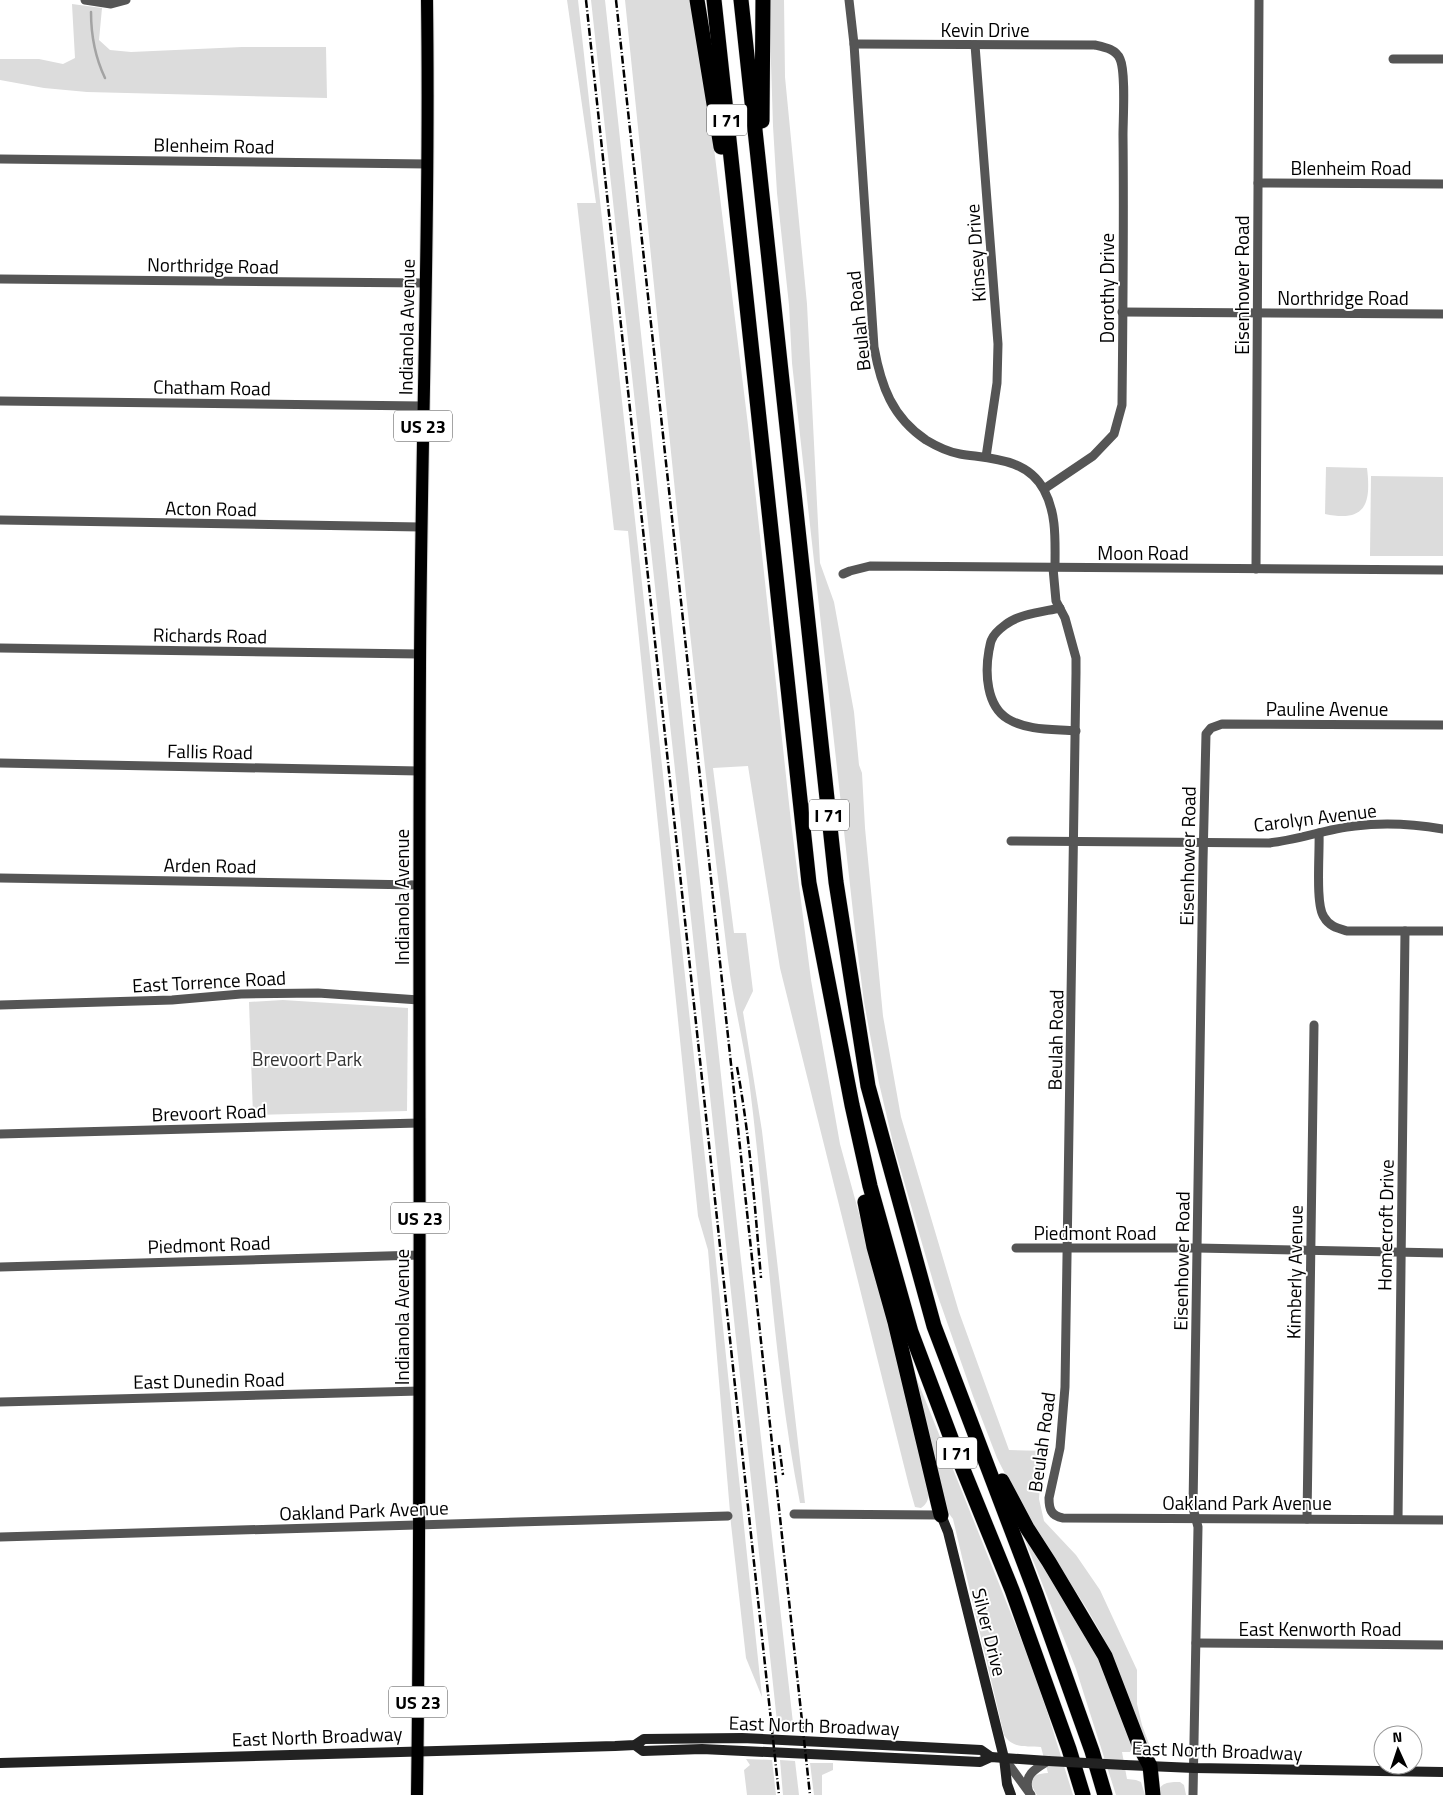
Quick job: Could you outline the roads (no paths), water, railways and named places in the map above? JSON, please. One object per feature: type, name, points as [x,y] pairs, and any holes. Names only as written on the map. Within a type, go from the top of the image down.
[{"type":"highway","points":[[697,0],[718,131],[740,240]]},
{"type":"highway","name":"I 71","points":[[714,0],[809,883],[852,1104],[870,1186],[911,1332],[960,1462],[1012,1590],[1069,1749],[1082,1795]]},
{"type":"highway","name":"I 71","points":[[741,0],[836,882],[868,1086],[934,1326],[1036,1594],[1096,1764],[1105,1795]]},
{"type":"highway","points":[[762,200],[763,0]]},
{"type":"highway","points":[[852,1104],[853,1141],[874,1247],[895,1322],[941,1515]]},
{"type":"highway","points":[[968,1415],[1027,1528],[1105,1656],[1140,1747],[1150,1766],[1153,1795]]},
{"type":"main road","name":"Indianola Avenue","points":[[418,1795],[420,1524],[420,654],[428,164],[427,0]]},
{"type":"main road","name":"Silver Drive","points":[[941,1515],[948,1532],[1004,1758],[1005,1775],[1011,1795]]},
{"type":"main road","name":"East North Broadway","points":[[0,1763],[635,1745],[643,1750],[702,1749],[980,1762],[991,1757],[1194,1768],[1443,1772]]},
{"type":"street","points":[[85,0],[111,4],[126,0]]},
{"type":"street","name":"Beulah Road","points":[[849,0],[854,44],[874,347],[881,380],[902,420],[914,432],[942,449],[959,454],[1002,460],[1018,466],[1032,475],[1044,489],[1052,510],[1054,524],[1056,601],[1064,618],[1076,658],[1066,1387],[1060,1448],[1049,1498],[1052,1514]]},
{"type":"street","name":"Eisenhower Road","points":[[1256,569],[1259,0]]},
{"type":"street","name":"Kevin Drive","points":[[854,44],[1095,45],[1115,52]]},
{"type":"street","name":"Kinsey Drive","points":[[975,45],[998,344],[996,382],[986,457]]},
{"type":"street","name":"Dorothy Drive","points":[[1044,489],[1093,456],[1114,434],[1122,405],[1123,75],[1120,59],[1115,52]]},
{"type":"street","points":[[1393,59],[1443,59]]},
{"type":"street","name":"Blenheim Road","points":[[0,160],[428,164]]},
{"type":"street","name":"Blenheim Road","points":[[1258,183],[1443,184]]},
{"type":"street","name":"Northridge Road","points":[[0,279],[426,283]]},
{"type":"street","name":"Northridge Road","points":[[1122,312],[1443,314]]},
{"type":"street","name":"Chatham Road","points":[[0,401],[423,406]]},
{"type":"street","name":"Acton Road","points":[[0,520],[421,527]]},
{"type":"street","name":"Moon Road","points":[[843,574],[870,566],[1443,570]]},
{"type":"street","points":[[1060,608],[1023,617],[1005,624],[992,638],[986,665],[989,692],[995,707],[1007,719],[1029,726],[1076,731]]},
{"type":"street","name":"Richards Road","points":[[0,648],[420,654]]},
{"type":"street","name":"Pauline Avenue","points":[[1212,728],[1216,725],[1234,724],[1443,725]]},
{"type":"street","name":"Eisenhower Road","points":[[1193,1795],[1198,1527],[1193,1508],[1203,842],[1205,742],[1206,734],[1212,728]]},
{"type":"street","name":"Fallis Road","points":[[0,763],[420,771]]},
{"type":"street","name":"Carolyn Avenue","points":[[1012,841],[1269,843],[1288,841],[1356,825],[1420,825],[1443,829]]},
{"type":"street","points":[[1319,833],[1319,903],[1323,917],[1333,927],[1346,931],[1443,931]]},
{"type":"street","name":"Arden Road","points":[[0,878],[419,885]]},
{"type":"street","name":"Homecroft Drive","points":[[1398,1520],[1405,931]]},
{"type":"street","name":"East Torrence Road","points":[[0,1005],[172,1000],[241,994],[318,993],[419,1000]]},
{"type":"street","name":"Kimberly Avenue","points":[[1307,1519],[1314,1025]]},
{"type":"street","name":"Brevoort Road","points":[[0,1134],[419,1122]]},
{"type":"street","name":"Piedmont Road","points":[[1016,1248],[1197,1248],[1443,1253]]},
{"type":"street","name":"Piedmont Road","points":[[0,1267],[420,1255]]},
{"type":"street","name":"East Dunedin Road","points":[[0,1402],[420,1391]]},
{"type":"street","points":[[794,1514],[941,1515]]},
{"type":"street","name":"Oakland Park Avenue","points":[[1052,1514],[1063,1518],[1443,1520]]},
{"type":"street","name":"Oakland Park Avenue","points":[[0,1536],[728,1516]]},
{"type":"street","name":"East Kenworth Road","points":[[1196,1644],[1443,1645]]},
{"type":"street","name":"Silver Drive","points":[[1004,1758],[1030,1794]]},
{"type":"street","name":"Silver Drive","points":[[1030,1794],[1027,1779],[1031,1772],[1048,1761]]},
{"type":"waterway","points":[[91,12],[94,46],[105,78]]},
{"type":"railway","points":[[586,0],[779,1795]]},
{"type":"railway","points":[[616,0],[810,1795]]},
{"type":"railway","points":[[737,1067],[749,1146],[761,1278]]},
{"type":"railway","points":[[779,1445],[783,1475]]},
{"type":"park label","name":"Brevoort Park","points":[[307,1058]]}]
